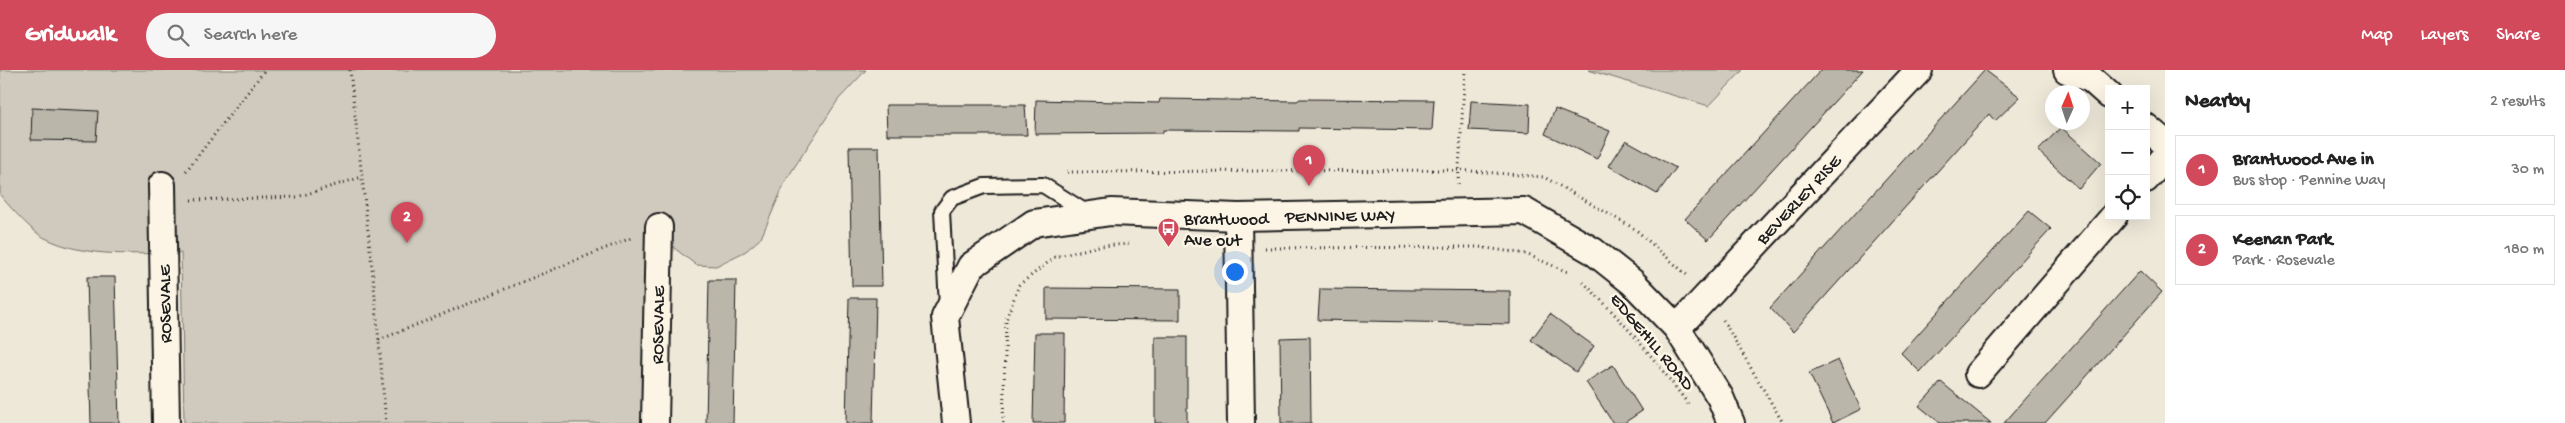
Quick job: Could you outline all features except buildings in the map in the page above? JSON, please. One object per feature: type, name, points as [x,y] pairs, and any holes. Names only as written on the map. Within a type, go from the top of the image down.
[{"type":"street","name":"BEVERLEY RISE","points":[[1677,328],[1919,70]]},
{"type":"street","points":[[2150,130],[2165,143]]},
{"type":"street","points":[[2149,175],[2165,157]]},
{"type":"street","name":"ROSEVALE","points":[[162,193],[166,423]]},
{"type":"street","name":"PENNINE WAY","points":[[947,314],[971,266],[1034,224],[1111,212],[1238,217],[1524,211],[1593,251],[1632,282],[1677,328],[1720,397],[1731,423]]},
{"type":"street","points":[[1238,217],[1240,423]]},
{"type":"street","points":[[1978,374],[2111,220]]},
{"type":"street","name":"ROSEVALE","points":[[655,423],[659,227]]},
{"type":"street","points":[[947,314],[956,423]]},
{"type":"lane","points":[[947,314],[942,211],[952,198],[984,186],[1043,184],[1091,214]]},
{"type":"path","points":[[162,193],[265,70]]},
{"type":"path","points":[[350,70],[386,423]]},
{"type":"path","points":[[1456,212],[1465,70]]},
{"type":"path","points":[[162,193],[297,197],[362,177]]},
{"type":"path","points":[[379,340],[659,227]]},
{"type":"path","points":[[1003,423],[1006,320],[1019,285],[1056,257],[1099,246],[1139,243]]},
{"type":"path","name":"EDGEHILL ROAD","points":[[1237,249],[1480,247],[1526,254],[1576,276],[1623,321],[1666,373],[1691,409]]},
{"type":"shaded area","points":[[0,70],[866,70],[838,100],[786,180],[761,238],[746,251],[716,266],[696,265],[673,247],[656,250],[657,423],[184,423],[181,253],[129,254],[78,249],[61,245],[45,238],[21,219],[0,195]]},
{"type":"shaded area","points":[[1588,70],[1743,70],[1709,106]]},
{"type":"place","name":"Brantwood Ave in","points":[[1309,186]]},
{"type":"place","name":"Keenan Park","points":[[407,243]]},
{"type":"place","name":"Brantwood Ave out","points":[[1168,247]]}]
